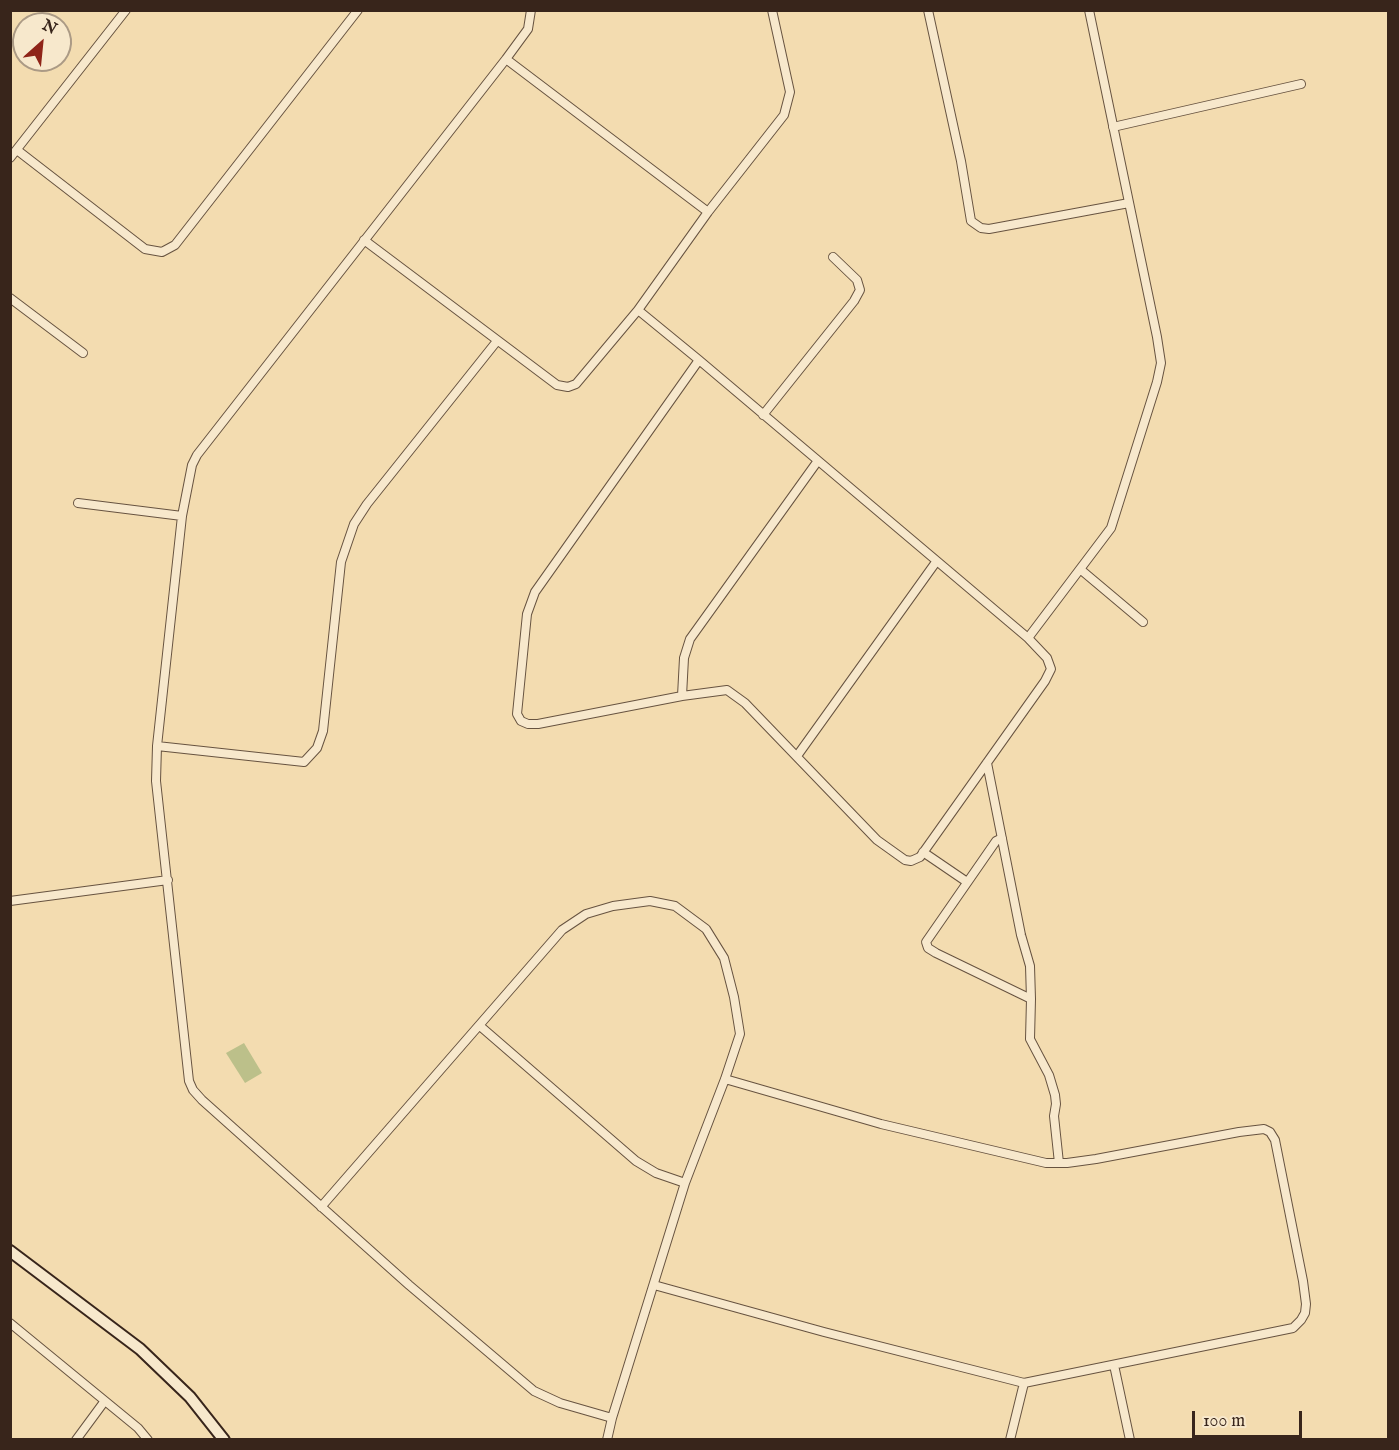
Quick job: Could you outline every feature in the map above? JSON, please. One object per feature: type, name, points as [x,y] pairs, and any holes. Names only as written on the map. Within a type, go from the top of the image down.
[{"type":"street","points":[[10,158],[126,10]]},
{"type":"street","points":[[16,150],[145,249],[162,252],[175,245],[358,10]]},
{"type":"street","points":[[531,10],[528,29],[506,59],[196,455],[188,480],[182,516],[157,746],[156,781],[189,1081],[202,1100],[321,1207],[534,1391],[560,1402],[612,1418]]},
{"type":"street","points":[[364,240],[557,385],[568,387],[576,384],[638,310],[708,212],[784,115],[790,92],[772,10]]},
{"type":"street","points":[[928,10],[961,161],[971,220],[981,228],[989,229],[1129,203]]},
{"type":"street","points":[[1028,638],[1111,528],[1161,363],[1089,10]]},
{"type":"street","points":[[506,59],[708,212]]},
{"type":"street","points":[[1113,127],[1301,84]]},
{"type":"street","points":[[763,415],[854,301],[860,290],[857,280],[833,258]]},
{"type":"street","points":[[10,298],[83,352]]},
{"type":"street","points":[[638,310],[699,360],[817,462],[1028,638],[1047,658],[1051,669],[1045,681],[920,857],[911,861],[905,860],[877,840],[745,703],[727,690],[682,696],[538,724],[521,721],[517,714],[527,614],[535,592],[699,360]]},
{"type":"street","points":[[157,746],[304,762],[317,748],[323,731],[341,562],[354,524],[367,504],[497,341]]},
{"type":"street","points":[[682,696],[684,658],[690,639],[817,462]]},
{"type":"street","points":[[78,503],[182,516]]},
{"type":"street","points":[[797,756],[936,562]]},
{"type":"street","points":[[1080,570],[1143,622]]},
{"type":"street","points":[[987,763],[1021,935],[1030,966],[1032,999],[1030,1039],[1049,1076],[1055,1095],[1054,1116],[1059,1163]]},
{"type":"street","points":[[1002,838],[996,841],[930,933],[926,942],[928,948],[1032,999]]},
{"type":"street","points":[[923,852],[967,882]]},
{"type":"street","points":[[10,901],[168,880]]},
{"type":"street","points":[[321,1207],[562,930],[586,914],[613,906],[650,901],[675,906],[706,929],[724,958],[740,1034],[685,1183],[607,1440]]},
{"type":"street","points":[[480,1026],[636,1161],[656,1173],[685,1183]]},
{"type":"street","points":[[654,1285],[824,1332],[1024,1383],[1293,1328],[1305,1312],[1303,1281],[1275,1140],[1270,1132],[1264,1129],[1096,1159],[1046,1163],[881,1124],[725,1079]]},
{"type":"street","points":[[10,1251],[140,1349],[190,1396],[225,1440]]},
{"type":"street","points":[[10,1323],[138,1428],[148,1440]]},
{"type":"street","points":[[1114,1365],[1130,1440]]},
{"type":"street","points":[[1010,1440],[1024,1383]]},
{"type":"street","points":[[76,1440],[104,1402]]},
{"type":"green space","points":[[244,1043],[262,1073],[245,1083],[226,1053]]}]
